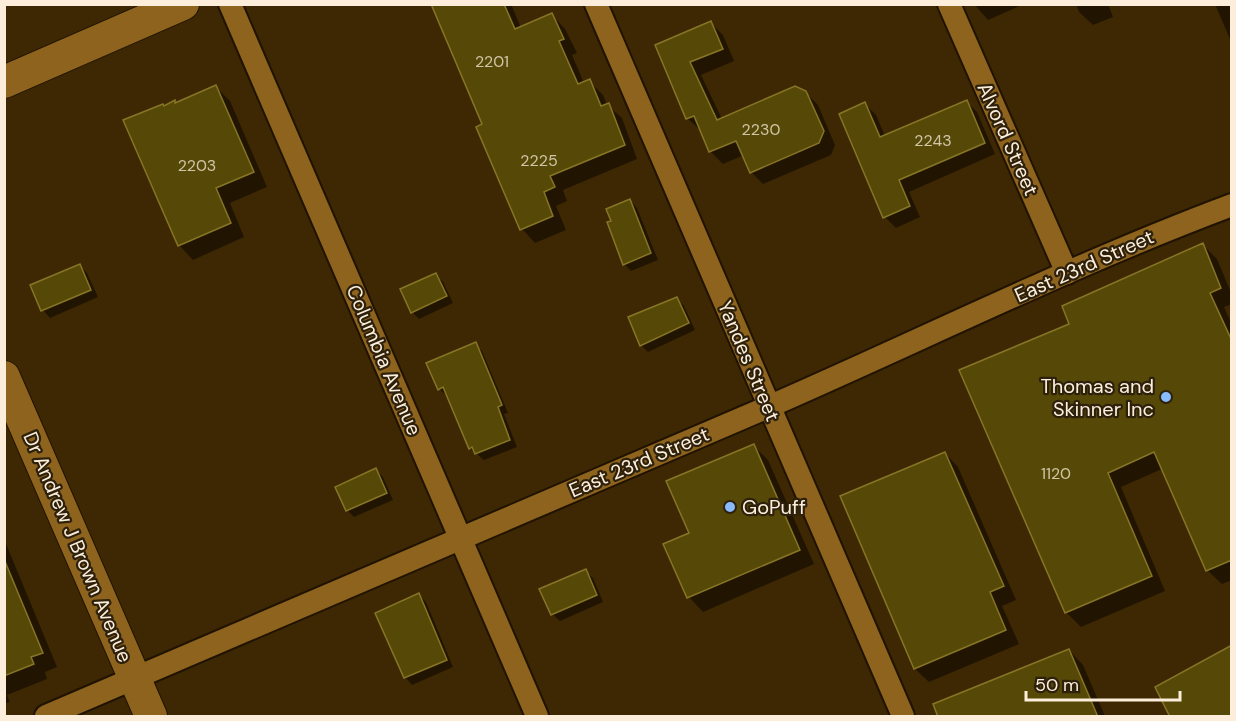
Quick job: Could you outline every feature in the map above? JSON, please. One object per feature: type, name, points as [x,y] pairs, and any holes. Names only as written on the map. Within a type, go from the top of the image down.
[{"type":"main road","points":[[4,82],[183,4]]},
{"type":"main road","name":"Dr Andrew J Brown Avenue","points":[[4,377],[151,717]]},
{"type":"street","name":"Columbia Avenue","points":[[230,4],[537,717]]},
{"type":"street","name":"Yandes Street","points":[[596,4],[903,717]]},
{"type":"street","name":"Alvord Street","points":[[949,4],[1067,273]]},
{"type":"street","name":"East 23rd Street","points":[[46,717],[769,406],[1067,273],[1232,205]]},
{"type":"building","points":[[431,4],[504,4],[515,29],[552,13],[564,39],[559,41],[578,84],[590,79],[601,106],[609,103],[625,145],[550,176],[555,187],[544,192],[553,216],[520,230],[476,127],[482,124]]},
{"type":"building","points":[[711,21],[723,49],[690,62],[717,120],[795,86],[806,91],[824,131],[819,143],[750,173],[736,141],[709,152],[694,116],[686,119],[655,45]]},
{"type":"building","points":[[216,85],[254,172],[216,188],[231,223],[178,246],[123,120],[175,100],[175,103]]},
{"type":"building","points":[[967,100],[985,143],[899,180],[910,206],[883,218],[839,114],[865,102],[880,137]]},
{"type":"building","points":[[630,199],[651,253],[623,265],[607,222],[611,221],[606,209]]},
{"type":"building","points":[[1203,243],[1221,288],[1210,293],[1232,341],[1232,560],[1206,571],[1154,452],[1108,473],[1152,576],[1065,613],[959,370],[1069,324],[1062,306]]},
{"type":"building","points":[[80,264],[91,290],[41,311],[30,285]]},
{"type":"building","points":[[436,273],[447,296],[411,313],[400,289]]},
{"type":"building","points":[[677,297],[689,323],[640,346],[628,317]]},
{"type":"building","points":[[476,342],[502,405],[498,407],[510,440],[475,454],[472,447],[469,449],[443,387],[438,390],[426,363]]},
{"type":"building","name":"GoPuff","points":[[754,444],[800,550],[687,598],[663,544],[689,533],[666,481]]},
{"type":"building","points":[[945,452],[1004,586],[990,592],[1006,630],[914,669],[840,496]]},
{"type":"building","points":[[376,468],[387,493],[346,511],[335,487]]},
{"type":"building","points":[[4,559],[43,653],[31,657],[34,664],[4,676]]},
{"type":"building","points":[[586,569],[597,595],[551,615],[539,589]]},
{"type":"building","points":[[419,593],[447,660],[404,678],[375,613]]},
{"type":"building","points":[[1232,645],[1232,717],[1170,717],[1155,687]]},
{"type":"building","points":[[1069,649],[1098,717],[938,717],[933,704]]},
{"type":"place","name":"Thomas and Skinner Inc","points":[[1166,397]]},
{"type":"place","name":"GoPuff","points":[[730,507]]}]
